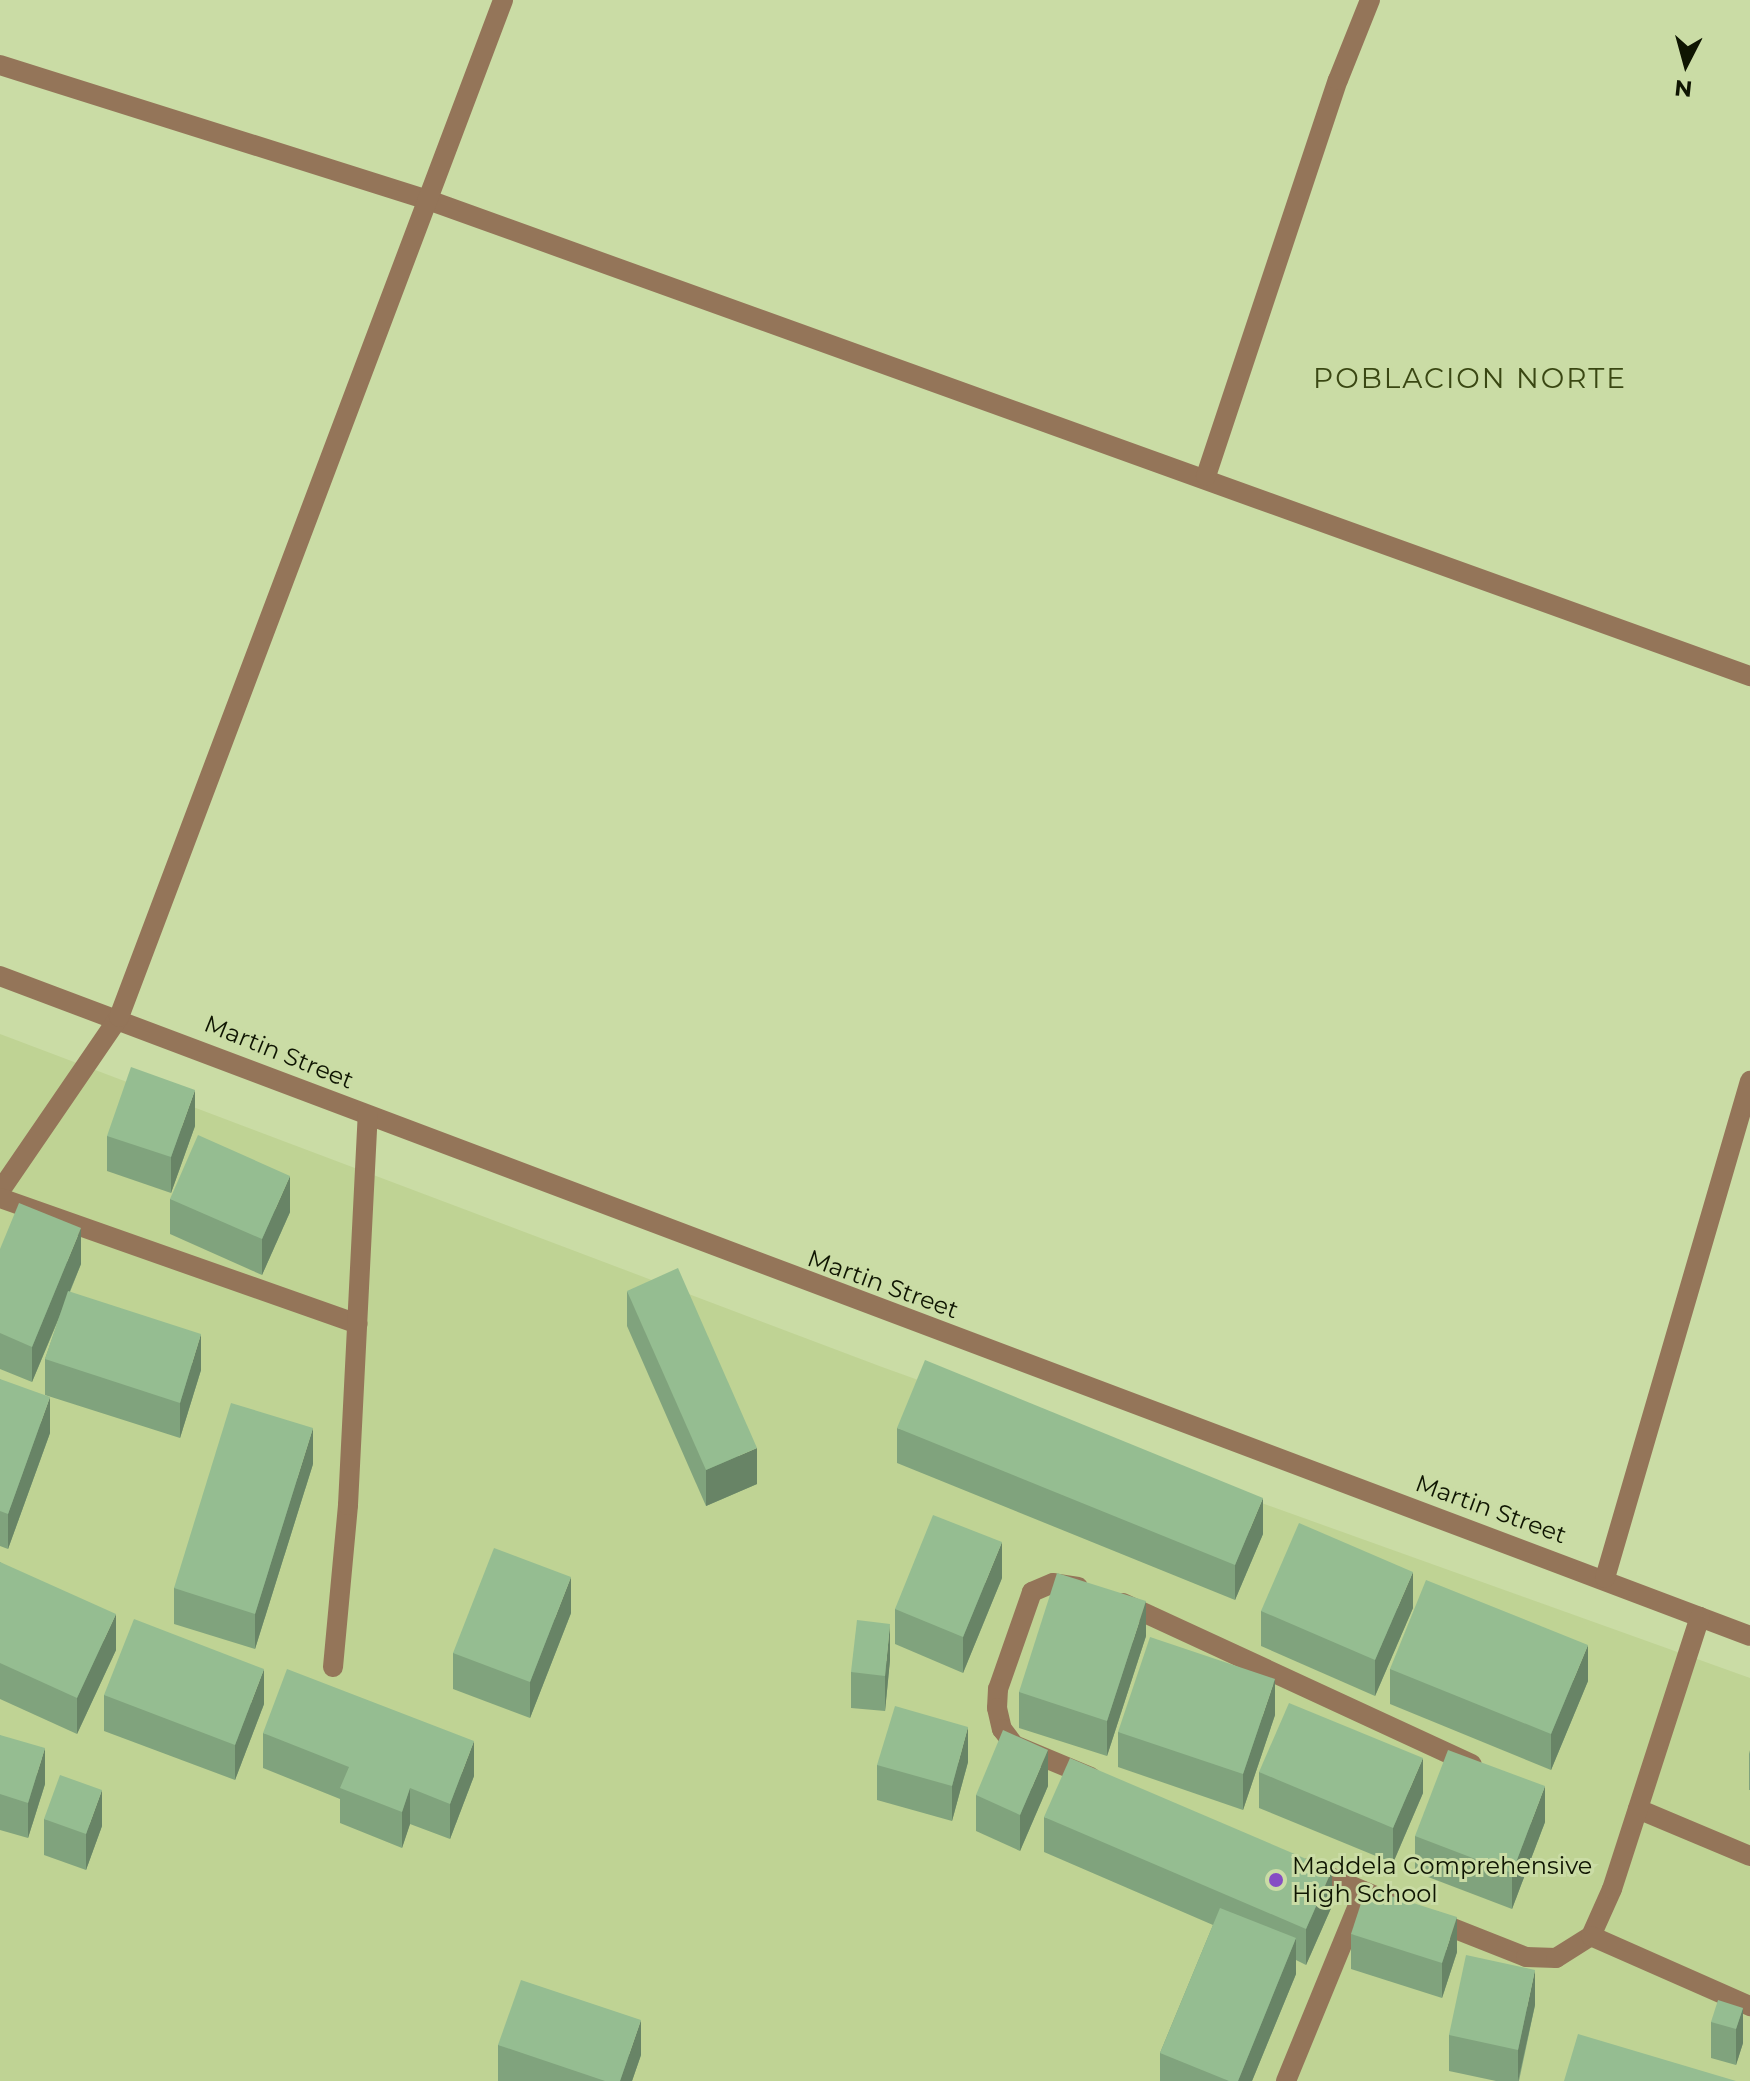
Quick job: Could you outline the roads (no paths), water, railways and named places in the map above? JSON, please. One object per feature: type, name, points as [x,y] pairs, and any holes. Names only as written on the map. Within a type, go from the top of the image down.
[{"type":"street","points":[[0,1191],[119,1017],[431,201],[503,0]]},
{"type":"street","points":[[1206,476],[1338,80],[1370,0]]},
{"type":"street","points":[[0,65],[431,201],[1206,476],[1750,676]]},
{"type":"street","name":"Martin Street","points":[[0,976],[119,1017],[368,1116],[1605,1578],[1750,1636]]},
{"type":"street","points":[[1605,1578],[1750,1081]]},
{"type":"street","points":[[333,1667],[368,1116]]},
{"type":"street","points":[[0,1198],[357,1324]]},
{"type":"street","points":[[1116,1788],[1014,1745],[1002,1729],[998,1689],[1023,1607],[1032,1592],[1053,1583],[1130,1606],[1482,1769]]},
{"type":"street","points":[[1291,1861],[1526,1957],[1556,1958],[1591,1936],[1601,1920],[1700,1617]]},
{"type":"street","points":[[1638,1809],[1750,1856]]},
{"type":"street","points":[[1286,2081],[1364,1891]]},
{"type":"street","points":[[1591,1936],[1750,2006]]},
{"type":"place","name":"Maddela Comprehensive High School","points":[[1276,1880]]},
{"type":"district","name":"POBLACION NORTE","points":[[1470,378]]}]
